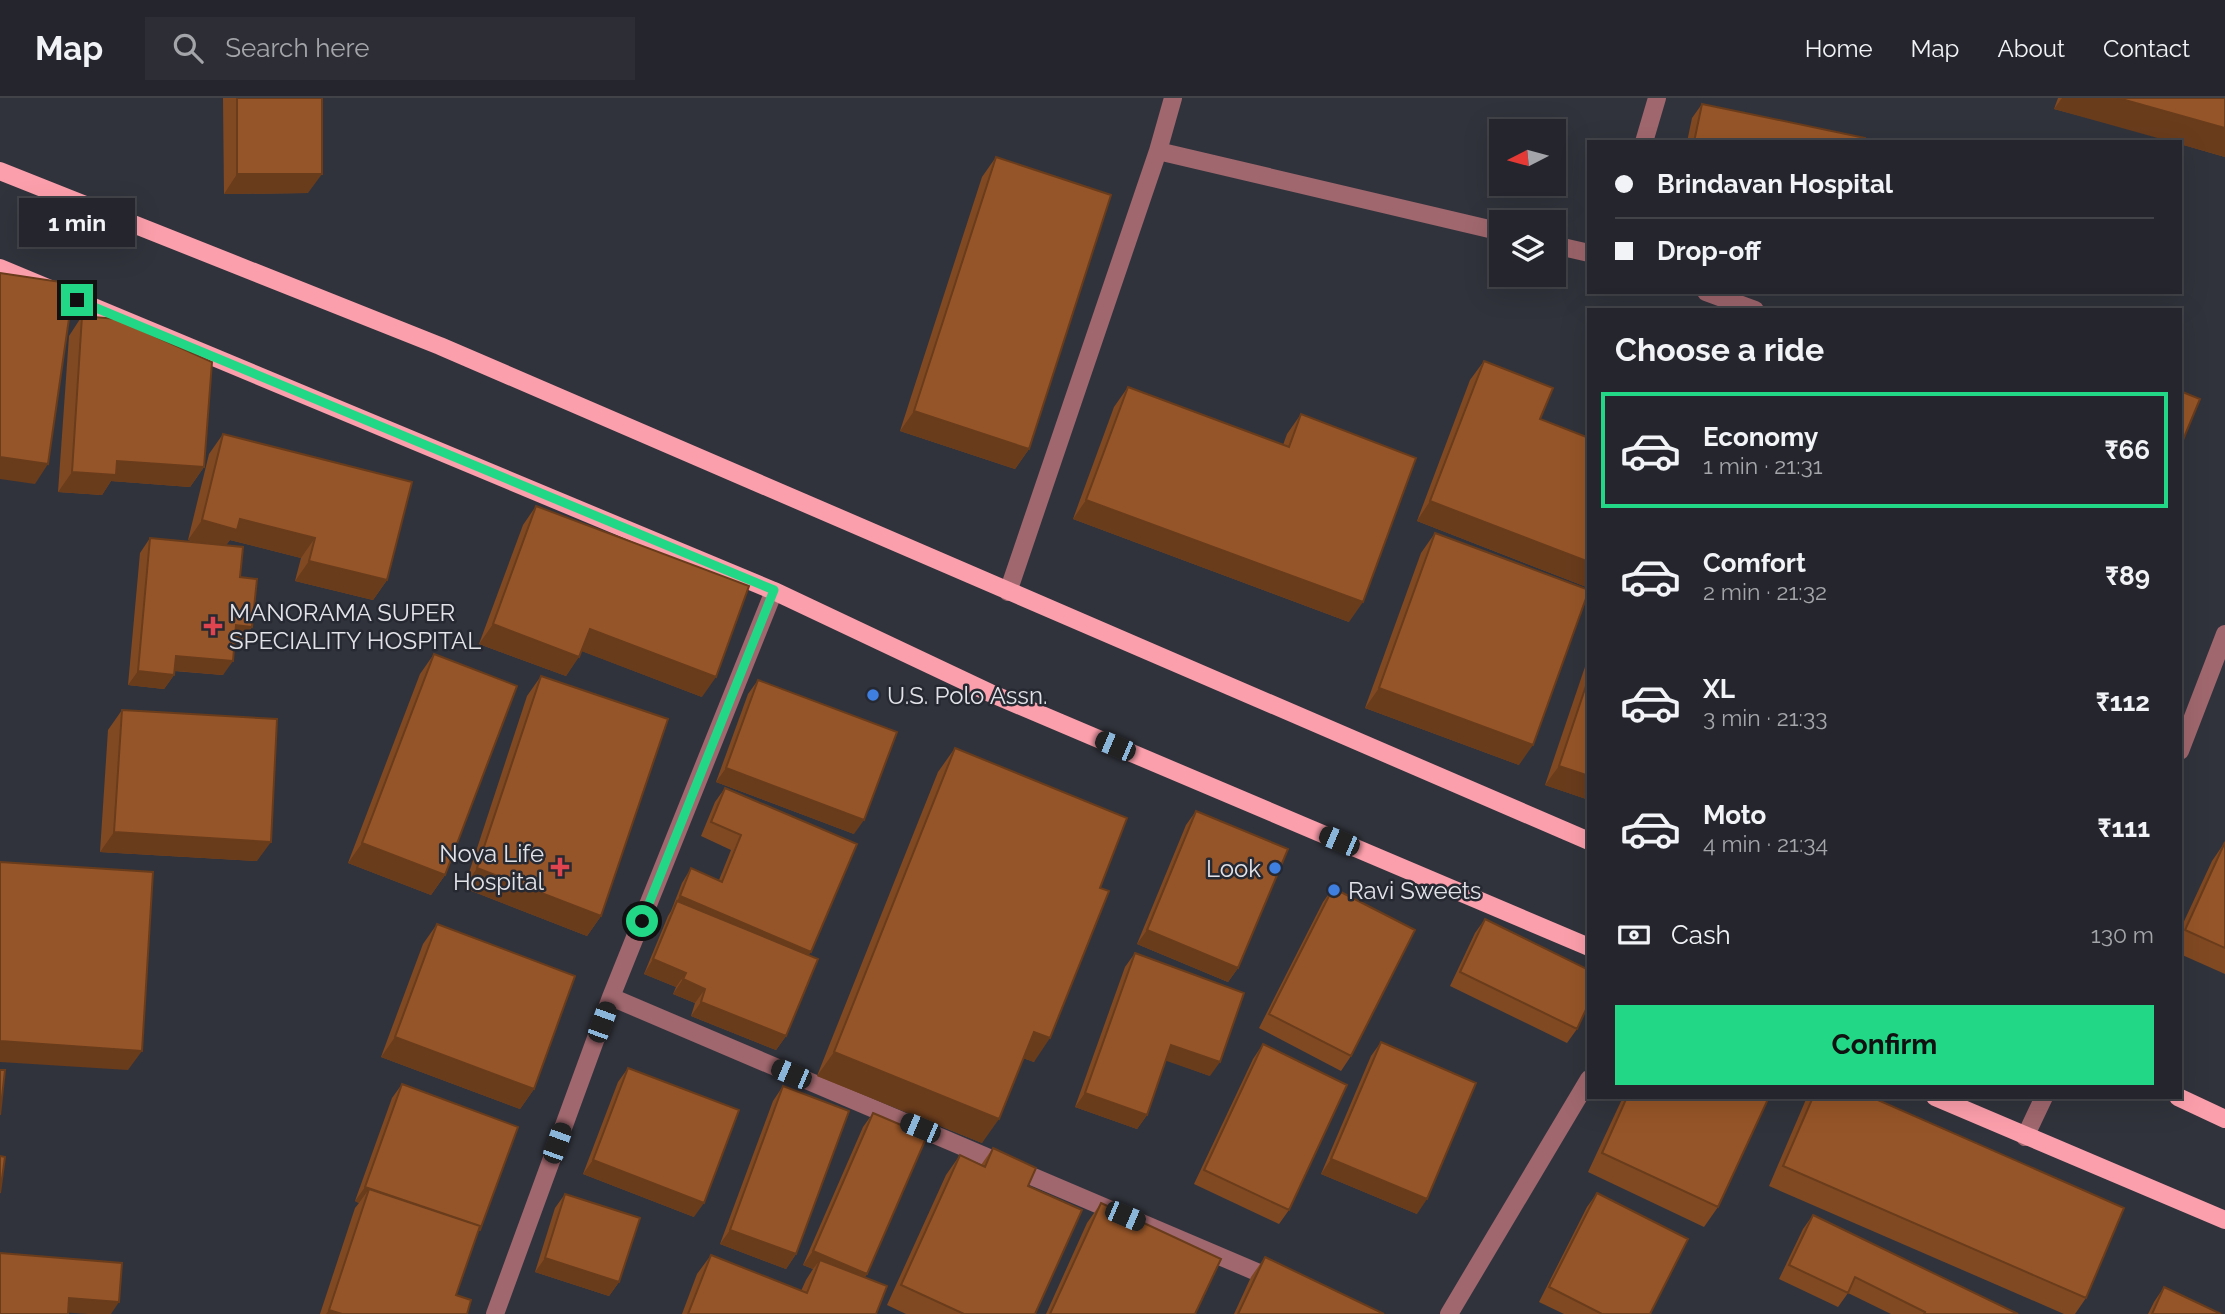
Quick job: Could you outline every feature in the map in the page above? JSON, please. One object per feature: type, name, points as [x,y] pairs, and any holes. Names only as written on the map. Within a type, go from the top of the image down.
[{"type":"main road","points":[[0,171],[440,346],[1587,840]]},
{"type":"main road","points":[[0,268],[774,590],[990,693],[1587,946]]},
{"type":"main road","points":[[1940,1099],[2225,1220]]},
{"type":"main road","points":[[2182,1099],[2225,1119]]},
{"type":"street","points":[[1008,592],[1158,151],[1173,98]]},
{"type":"street","points":[[1645,140],[1657,98]]},
{"type":"street","points":[[1158,151],[1489,229]]},
{"type":"street","points":[[1566,248],[1587,253]]},
{"type":"street","points":[[1711,294],[1750,308]]},
{"type":"street","points":[[495,1314],[611,997],[774,590]]},
{"type":"street","points":[[2182,746],[2225,635]]},
{"type":"street","points":[[611,997],[1292,1287]]},
{"type":"street","points":[[1449,1314],[1587,1082]]},
{"type":"street","points":[[2025,1137],[2043,1099]]},
{"type":"building","points":[[237,98],[322,98],[322,174],[237,174]]},
{"type":"building","points":[[2118,98],[2225,98],[2225,128]]},
{"type":"building","points":[[1702,104],[1865,138],[1864,140],[1694,140]]},
{"type":"building","points":[[996,157],[1111,195],[1029,449],[914,411]]},
{"type":"building","points":[[0,273],[74,284],[48,464],[0,457]]},
{"type":"building","points":[[82,316],[117,319],[212,362],[204,467],[117,461],[116,475],[72,472]]},
{"type":"building","points":[[1484,361],[1553,388],[1540,419],[1587,437],[1587,561],[1430,501]]},
{"type":"building","points":[[1128,387],[1289,447],[1301,414],[1416,458],[1363,602],[1086,500]]},
{"type":"building","points":[[2182,392],[2200,399],[2182,442]]},
{"type":"building","points":[[223,434],[412,482],[387,580],[309,561],[315,538],[240,519],[237,530],[202,520]]},
{"type":"building","points":[[536,506],[749,586],[716,677],[590,629],[579,657],[493,624]]},
{"type":"building","points":[[1435,533],[1587,589],[1533,745],[1379,688]]},
{"type":"building","points":[[150,538],[243,547],[240,577],[257,579],[252,627],[236,625],[233,661],[176,656],[174,675],[138,671]]},
{"type":"building","points":[[434,654],[517,686],[445,875],[362,843]]},
{"type":"building","points":[[541,676],[668,719],[601,916],[477,868]]},
{"type":"building","points":[[758,680],[897,732],[864,820],[726,768]]},
{"type":"building","points":[[1587,683],[1587,775],[1559,766]]},
{"type":"building","points":[[122,710],[277,719],[271,842],[114,832]]},
{"type":"building","points":[[955,748],[1127,818],[1100,888],[1109,891],[1050,1038],[1034,1032],[999,1119],[834,1052]]},
{"type":"building","points":[[725,788],[857,844],[811,952],[680,896],[691,868],[722,882],[741,835],[711,822]]},
{"type":"building","points":[[1196,811],[1288,849],[1238,968],[1147,930]]},
{"type":"building","points":[[2225,842],[2225,948],[2185,930]]},
{"type":"building","points":[[0,862],[153,872],[142,1051],[0,1041]]},
{"type":"building","points":[[1333,888],[1415,930],[1351,1056],[1269,1014]]},
{"type":"building","points":[[677,901],[818,959],[786,1036],[701,1002],[705,989],[683,979],[686,973],[653,959]]},
{"type":"building","points":[[1485,919],[1587,969],[1587,1007],[1577,1029],[1460,972]]},
{"type":"building","points":[[437,924],[575,976],[534,1089],[395,1037]]},
{"type":"building","points":[[1135,953],[1244,993],[1220,1062],[1171,1045],[1147,1115],[1085,1093]]},
{"type":"building","points":[[1381,1042],[1476,1083],[1427,1199],[1331,1159]]},
{"type":"building","points":[[1263,1044],[1347,1085],[1289,1210],[1204,1170]]},
{"type":"building","points":[[628,1068],[739,1110],[704,1203],[593,1160]]},
{"type":"building","points":[[0,1070],[5,1070],[0,1115]]},
{"type":"building","points":[[402,1084],[518,1127],[480,1230],[480,1226],[365,1187]]},
{"type":"building","points":[[783,1086],[849,1111],[796,1254],[730,1230]]},
{"type":"building","points":[[1626,1099],[1768,1099],[1718,1207],[1602,1153]]},
{"type":"building","points":[[1812,1099],[1876,1099],[2124,1208],[2086,1298],[1783,1166]]},
{"type":"building","points":[[873,1113],[927,1136],[867,1274],[813,1251]]},
{"type":"building","points":[[993,1148],[1036,1168],[1028,1186],[1082,1210],[1035,1314],[964,1314],[901,1285],[960,1155],[985,1167]]},
{"type":"building","points":[[0,1156],[5,1157],[0,1193]]},
{"type":"building","points":[[369,1189],[480,1226],[456,1295],[471,1300],[467,1314],[342,1314],[329,1310]]},
{"type":"building","points":[[1597,1193],[1688,1239],[1650,1314],[1602,1314],[1549,1287]]},
{"type":"building","points":[[565,1194],[640,1218],[619,1282],[545,1258]]},
{"type":"building","points":[[1101,1203],[1221,1259],[1195,1314],[1050,1314]]},
{"type":"building","points":[[1813,1215],[2018,1314],[1924,1314],[1925,1312],[1855,1277],[1848,1293],[1789,1265]]},
{"type":"building","points":[[0,1253],[122,1263],[119,1302],[69,1298],[68,1314],[0,1314]]},
{"type":"building","points":[[711,1255],[807,1293],[820,1260],[887,1286],[876,1314],[688,1314]]},
{"type":"building","points":[[1265,1257],[1384,1314],[1238,1314]]},
{"type":"building","points":[[2164,1287],[2221,1314],[2152,1314]]},
{"type":"place","name":"MANORAMA SUPER SPECIALITY HOSPITAL","points":[[213,626]]},
{"type":"place","name":"U.S. Polo Assn.","points":[[873,695]]},
{"type":"place","name":"Nova Life Hospital","points":[[560,867]]},
{"type":"place","name":"Look","points":[[1275,868]]},
{"type":"place","name":"Ravi Sweets","points":[[1334,890]]},
{"type":"route","points":[[77,300],[774,590],[642,921]]}]
